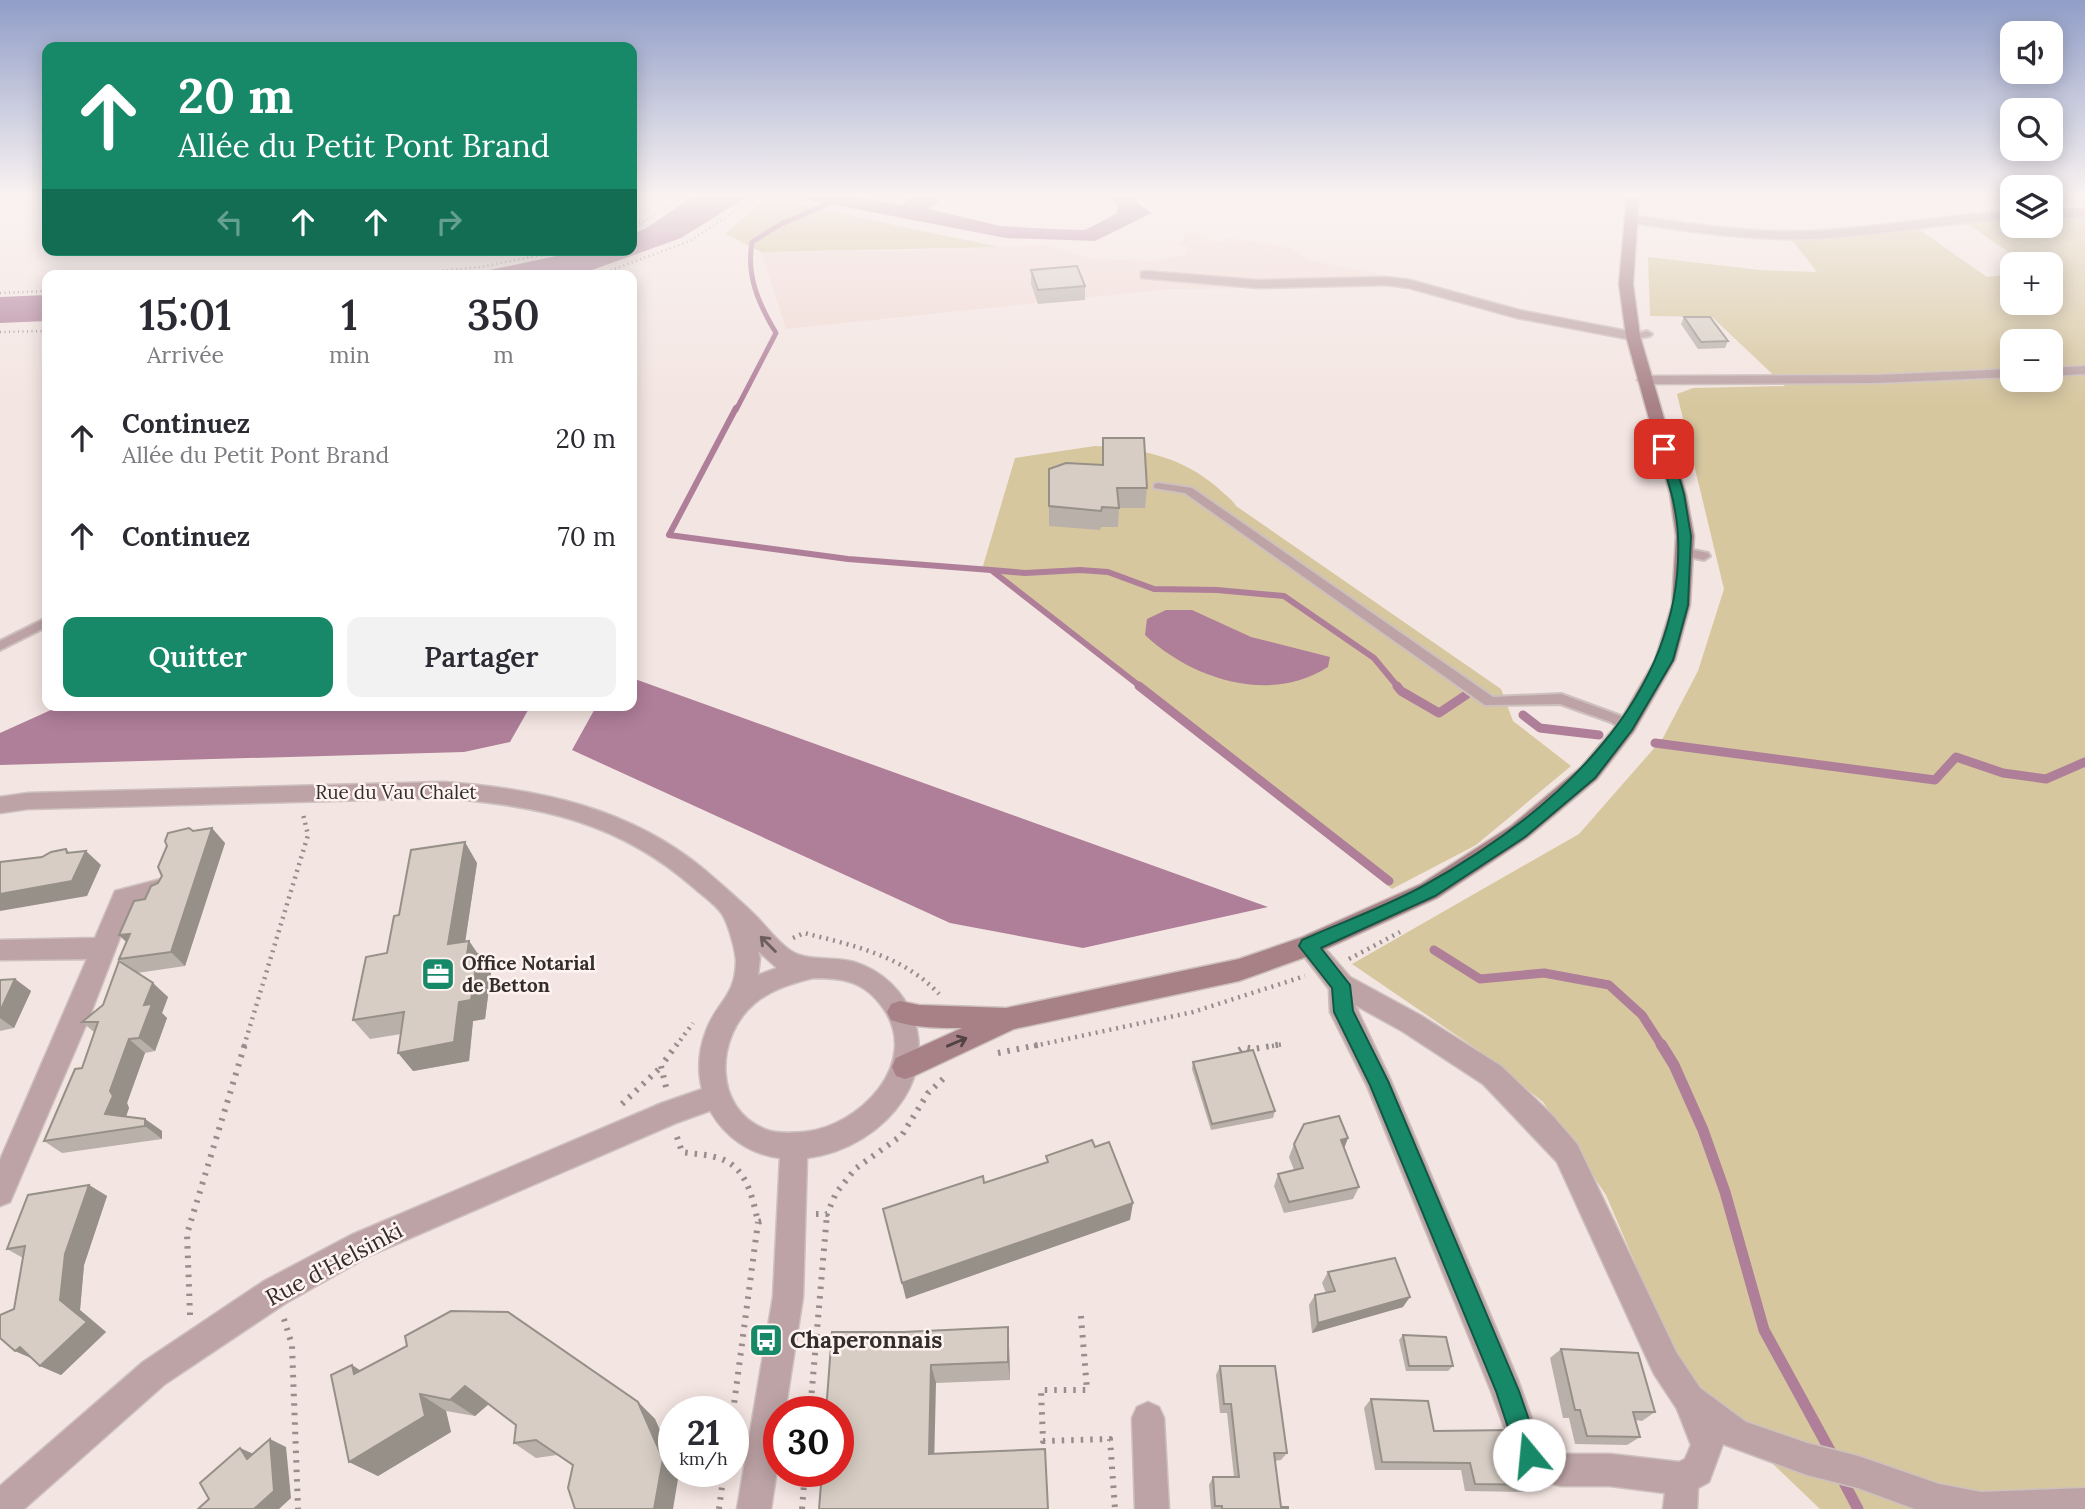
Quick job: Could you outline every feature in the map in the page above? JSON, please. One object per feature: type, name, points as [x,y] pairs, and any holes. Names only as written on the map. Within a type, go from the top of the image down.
[{"type":"main road","points":[[900,1012],[948,1018],[1011,1018],[1239,970],[1308,946],[1429,891],[1519,832],[1589,773],[1627,726],[1665,660],[1694,554],[1685,536],[1678,494],[1644,380],[1640,335],[1626,284],[1631,265]]},
{"type":"main road","points":[[905,1066],[1011,1018]]},
{"type":"street","points":[[1146,275],[1258,284],[1386,281],[1410,284],[1517,314],[1640,335]]},
{"type":"street","points":[[2063,371],[2085,370]]},
{"type":"street","points":[[1644,380],[1876,379],[2000,374]]},
{"type":"street","name":"Rue du Vau Chalet","points":[[0,805],[28,801],[444,790],[504,794],[562,805],[634,831],[679,862],[791,963],[813,967]]},
{"type":"street","name":"Rue du Vau Chalet","points":[[0,796],[28,801]]},
{"type":"street","points":[[0,1192],[76,1018],[123,898],[160,888]]},
{"type":"street","points":[[732,908],[748,958],[743,997]]},
{"type":"street","points":[[1308,946],[1334,976],[1492,1075],[1567,1153],[1665,1363],[1689,1399],[1707,1445],[1697,1470],[1681,1494],[1541,1466],[1529,1455],[1489,1347],[1378,1081],[1343,1012],[1334,976]]},
{"type":"street","points":[[0,950],[102,948]]},
{"type":"street","points":[[813,967],[840,968],[865,977],[886,991],[900,1012],[907,1038],[905,1066],[890,1098],[864,1124],[831,1141],[794,1146],[760,1140],[732,1123],[714,1097],[709,1062],[720,1027],[743,997],[776,977],[813,967]]},
{"type":"street","name":"Rue d'Helsinki","points":[[1,1505],[154,1373],[275,1292],[361,1245],[671,1112],[714,1097]]},
{"type":"street","points":[[754,1509],[788,1297],[794,1146]]},
{"type":"street","points":[[1689,1399],[1737,1435],[1807,1459],[1858,1472],[1939,1501],[1981,1509],[2085,1506]]},
{"type":"street","points":[[1147,1418],[1152,1509]]},
{"type":"lane","points":[[1158,486],[1188,490],[1490,702],[1561,699],[1616,719],[1627,726]]},
{"type":"lane","points":[[0,646],[42,624]]},
{"type":"path","points":[[449,270],[488,265]]},
{"type":"path","points":[[0,293],[42,291]]},
{"type":"path","points":[[0,332],[42,331]]},
{"type":"path","points":[[191,1323],[187,1234],[308,835],[301,806]]},
{"type":"path","points":[[994,1054],[1334,976],[1362,954],[1410,927]]},
{"type":"path","points":[[772,948],[804,933],[875,951],[936,988],[948,1018]]},
{"type":"path","points":[[697,1016],[661,1066],[682,1152],[723,1159],[743,1175],[751,1190],[758,1222],[735,1396]]},
{"type":"path","points":[[1240,1059],[1238,1051],[1244,1047],[1254,1049],[1284,1044]]},
{"type":"path","points":[[811,1396],[827,1214],[836,1193],[855,1169],[902,1135],[928,1093]]},
{"type":"path","points":[[758,1222],[791,1214],[827,1214]]},
{"type":"path","points":[[275,1292],[292,1345],[298,1509]]},
{"type":"path","points":[[1081,1316],[1087,1390],[1041,1390],[1043,1441],[1110,1439],[1115,1509]]},
{"type":"path","points":[[719,1509],[722,1487]]},
{"type":"path","points":[[802,1509],[804,1487]]},
{"type":"shaded area","points":[[511,265],[605,265],[592,270],[490,270]]},
{"type":"shaded area","points":[[765,265],[1335,265],[1382,275],[1401,287],[1171,289],[786,329]]},
{"type":"shaded area","points":[[1648,265],[1721,265],[1817,272],[1812,265],[1970,265],[1987,277],[2000,275],[2000,315],[2063,315],[2063,265],[2085,265],[2085,1509],[1820,1509],[1685,1380],[1606,1195],[1543,1102],[1478,1050],[1352,964],[1579,834],[1663,738],[1698,671],[1724,589],[1677,394],[1693,388],[1785,386],[1712,317],[1650,316]]},
{"type":"shaded area","points":[[42,295],[42,321],[0,323],[0,297]]},
{"type":"shaded area","points":[[1095,446],[1160,456],[1205,477],[1236,506],[1501,689],[1513,721],[1571,766],[1476,845],[1392,889],[983,566],[1015,458]]},
{"type":"shaded area","points":[[1166,610],[1192,610],[1251,637],[1330,657],[1328,667],[1305,678],[1282,684],[1257,685],[1209,675],[1164,651],[1145,635],[1147,619]]},
{"type":"shaded area","points":[[637,680],[1268,907],[1083,948],[950,923],[572,750],[594,711],[637,711]]},
{"type":"shaded area","points":[[49,711],[528,711],[510,742],[464,752],[0,765],[0,733]]},
{"type":"building","points":[[1077,266],[1085,286],[1038,290],[1031,270]]},
{"type":"building","points":[[1684,317],[1710,317],[1728,341],[1701,342]]},
{"type":"building","points":[[1103,438],[1144,438],[1147,488],[1117,488],[1119,508],[1102,507],[1101,511],[1049,506],[1049,469],[1066,463],[1103,465]]},
{"type":"building","points":[[189,828],[193,831],[212,828],[171,952],[119,959],[130,934],[119,935],[134,901],[145,899],[151,886],[158,883],[162,876],[158,867],[167,846],[165,841],[168,833]]},
{"type":"building","points":[[465,842],[448,944],[469,941],[467,955],[478,954],[471,1000],[459,1002],[454,1042],[398,1053],[404,1012],[353,1020],[366,957],[387,953],[394,916],[399,915],[411,850]]},
{"type":"building","points":[[66,849],[67,853],[86,851],[72,881],[0,894],[0,862],[42,857]]},
{"type":"building","points":[[119,961],[153,983],[144,1005],[152,1004],[139,1038],[129,1039],[110,1091],[113,1096],[105,1114],[145,1119],[145,1126],[44,1141],[75,1069],[82,1068],[98,1022],[82,1022],[103,1005]]},
{"type":"building","points":[[15,979],[0,1011],[0,980]]},
{"type":"building","points":[[1253,1050],[1275,1111],[1212,1124],[1193,1062]]},
{"type":"building","points":[[1339,1116],[1348,1138],[1341,1140],[1359,1187],[1289,1202],[1278,1174],[1303,1168],[1294,1144],[1304,1124]]},
{"type":"building","points":[[1092,1140],[1095,1147],[1109,1142],[1133,1203],[902,1283],[883,1209],[983,1176],[984,1183],[1048,1162],[1046,1156]]},
{"type":"building","points":[[89,1185],[65,1254],[60,1300],[87,1322],[40,1366],[20,1347],[15,1351],[0,1338],[0,1315],[14,1309],[25,1246],[7,1249],[28,1195]]},
{"type":"building","points":[[1395,1258],[1410,1297],[1318,1323],[1315,1295],[1335,1291],[1328,1272]]},
{"type":"building","points":[[451,1311],[508,1312],[638,1402],[658,1448],[658,1487],[654,1509],[575,1509],[568,1488],[573,1465],[536,1440],[514,1443],[516,1425],[465,1386],[450,1400],[420,1394],[425,1416],[349,1462],[331,1375],[352,1365],[354,1374],[407,1346],[405,1336]]},
{"type":"building","points":[[1008,1327],[1008,1362],[931,1365],[929,1454],[1045,1449],[1048,1509],[819,1509],[821,1487],[854,1487],[854,1396],[827,1396],[832,1332]]},
{"type":"building","points":[[1403,1335],[1446,1337],[1453,1366],[1409,1366]]},
{"type":"building","points":[[1561,1349],[1638,1353],[1655,1412],[1633,1412],[1640,1437],[1587,1436],[1580,1410],[1575,1410]]},
{"type":"building","points":[[1220,1366],[1275,1366],[1287,1453],[1274,1453],[1281,1507],[1288,1509],[1222,1509],[1222,1506],[1215,1506],[1213,1477],[1239,1477],[1231,1404],[1224,1404]]},
{"type":"building","points":[[1371,1399],[1428,1401],[1434,1431],[1515,1430],[1531,1466],[1535,1485],[1475,1484],[1470,1463],[1382,1462]]},
{"type":"building","points":[[270,1439],[274,1491],[254,1509],[198,1509],[209,1499],[200,1483],[240,1448],[247,1459]]},
{"type":"waterway","points":[[736,410],[776,333],[755,290],[751,265]]},
{"type":"waterway","points":[[736,408],[669,535],[848,559],[991,570]]},
{"type":"waterway","points":[[991,570],[1025,573],[1080,570],[1108,572],[1154,589],[1217,590],[1284,596],[1374,658],[1398,687]]},
{"type":"waterway","points":[[991,570],[1141,687]]},
{"type":"waterway","points":[[1139,686],[1389,881]]},
{"type":"waterway","points":[[1397,686],[1439,713],[1466,695]]},
{"type":"waterway","points":[[1523,715],[1540,728],[1599,735]]},
{"type":"waterway","points":[[1655,743],[1935,780],[1956,757],[2003,773],[2046,779],[2085,762]]},
{"type":"waterway","points":[[1434,950],[1480,979],[1544,973],[1609,985],[1642,1015],[1662,1046]]},
{"type":"waterway","points":[[1661,1044],[1674,1065],[1703,1130],[1725,1192],[1764,1330],[1833,1456]]},
{"type":"waterway","points":[[1840,1475],[1858,1509]]},
{"type":"place","name":"Office Notarial de Betton","points":[[438,974]]},
{"type":"place","name":"Chaperonnais","points":[[766,1340]]},
{"type":"route","points":[[1529,1455],[1507,1391],[1378,1081],[1343,1012],[1341,985],[1308,946],[1429,891],[1519,832],[1589,773],[1627,726],[1665,660],[1681,605],[1685,536],[1678,494],[1664,449]]}]
